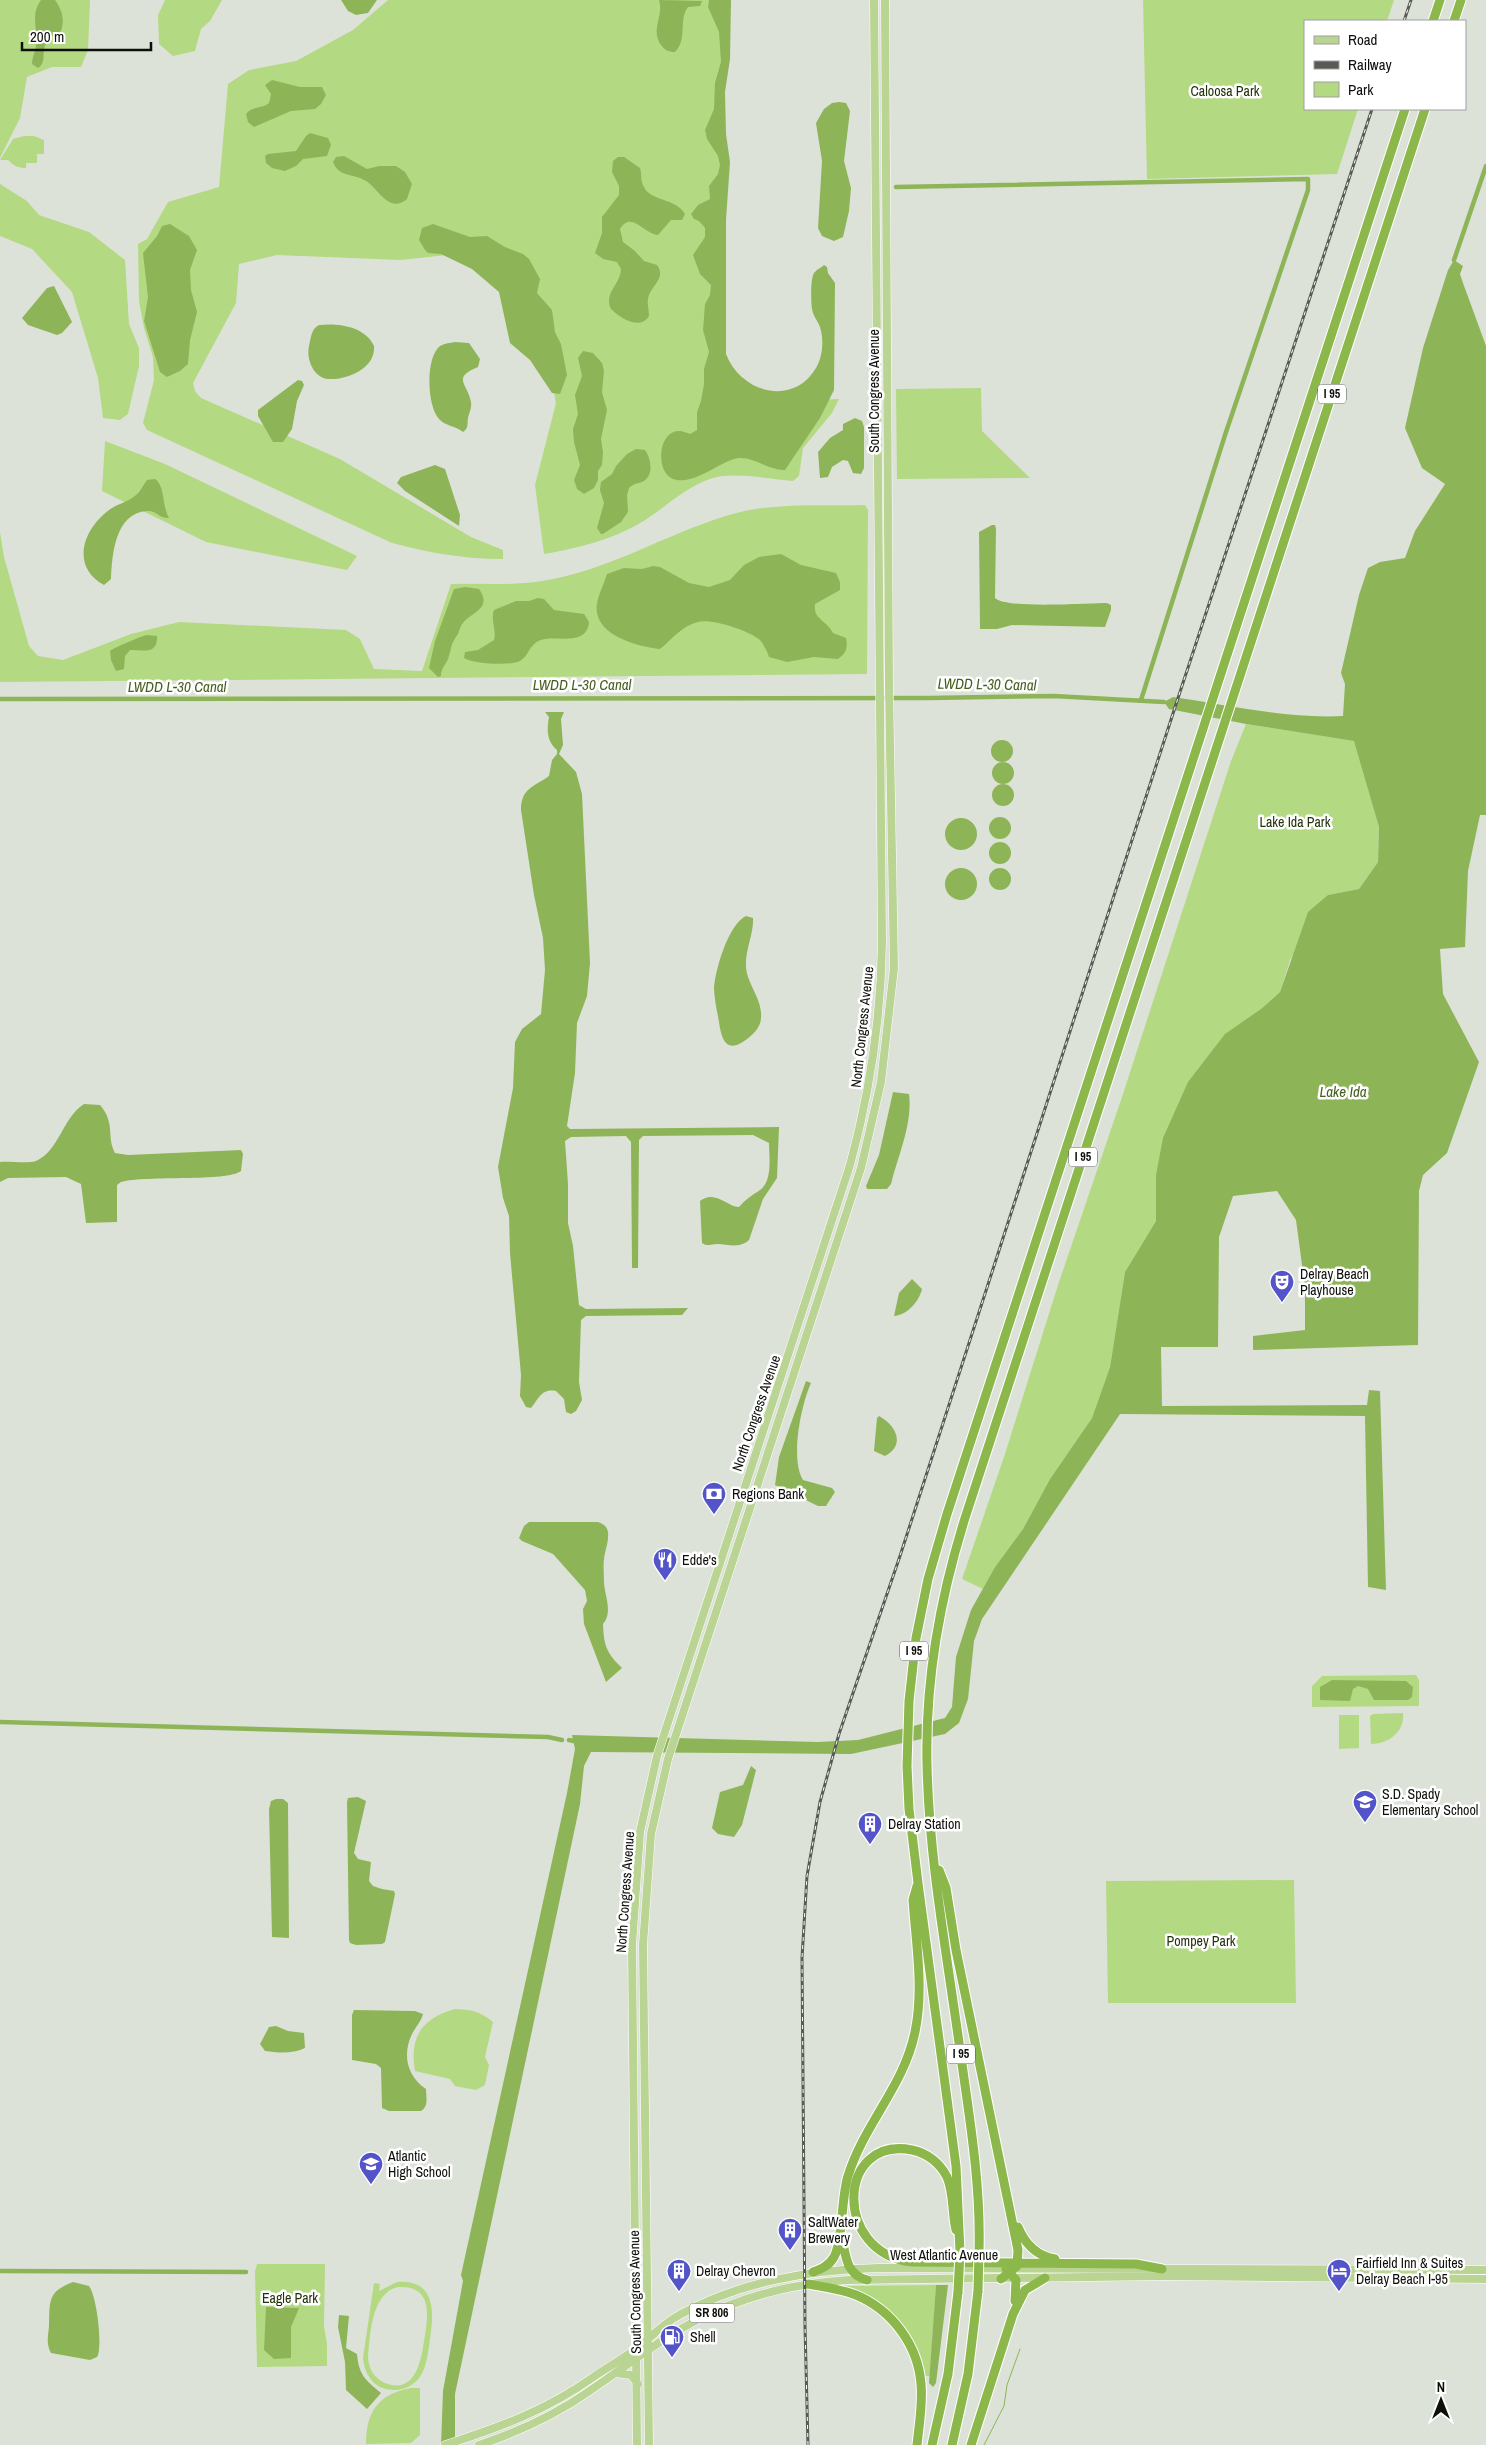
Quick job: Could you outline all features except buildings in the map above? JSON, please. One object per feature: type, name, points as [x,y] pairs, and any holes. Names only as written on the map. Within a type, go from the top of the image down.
[{"type":"highway","points":[[1434,20],[1440,0]]},
{"type":"highway","points":[[1454,20],[1461,0]]},
{"type":"highway","name":"I 95","points":[[932,2445],[948,2374],[958,2292],[960,2252],[956,2166],[909,1809],[907,1766],[908,1714],[914,1654],[925,1589],[933,1558],[1405,110]]},
{"type":"highway","name":"I 95","points":[[952,2445],[968,2374],[978,2291],[979,2252],[978,2199],[973,2145],[934,1856],[927,1762],[928,1710],[933,1657],[943,1598],[951,1566],[1425,110]]},
{"type":"highway","points":[[934,1856],[946,1888],[960,1969],[1012,2215],[1013,2270],[1017,2288],[1013,2314]]},
{"type":"highway","points":[[813,2272],[824,2268],[834,2258],[837,2249],[842,2200],[852,2163],[874,2120],[898,2082],[914,2038],[919,1991],[913,1900],[918,1883]]},
{"type":"highway","points":[[960,2252],[950,2186],[937,2163],[920,2152],[899,2149],[880,2154],[866,2164],[858,2175],[854,2187],[854,2211],[865,2236],[883,2253],[912,2262],[1013,2270],[1085,2263],[1136,2264],[1162,2269]]},
{"type":"highway","points":[[1012,2215],[1023,2238],[1036,2252],[1051,2258],[1085,2263]]},
{"type":"highway","points":[[840,2225],[850,2269],[855,2276],[867,2280]]},
{"type":"highway","points":[[1002,2279],[1013,2270]]},
{"type":"highway","points":[[970,2445],[1013,2314],[1025,2290],[1045,2278]]},
{"type":"highway","points":[[808,2284],[845,2292],[862,2298],[884,2313],[904,2335],[915,2355],[921,2379],[917,2445]]},
{"type":"main road","name":"South Congress Avenue","points":[[874,0],[879,781]]},
{"type":"main road","name":"South Congress Avenue","points":[[885,0],[889,710],[892,782]]},
{"type":"main road","name":"North Congress Avenue","points":[[634,2139],[632,1945],[640,1832],[657,1756],[850,1165],[870,1080],[880,995],[882,942],[879,781]]},
{"type":"main road","name":"North Congress Avenue","points":[[644,2139],[644,1945],[646,1887],[652,1834],[668,1760],[860,1168],[881,1082],[892,996],[894,942],[892,782]]},
{"type":"main road","points":[[850,1165],[860,1168]]},
{"type":"main road","points":[[686,1667],[692,1686]]},
{"type":"main road","name":"South Congress Avenue","points":[[634,2139],[638,2445]]},
{"type":"main road","name":"South Congress Avenue","points":[[644,2139],[648,2445]]},
{"type":"main road","name":"West Atlantic Avenue","points":[[445,2445],[521,2419],[544,2408],[638,2347],[660,2327],[716,2298],[761,2283],[813,2272],[850,2269],[1486,2270]]},
{"type":"main road","name":"West Atlantic Avenue","points":[[1013,2270],[1045,2278],[1486,2279]]},
{"type":"main road","name":"West Atlantic Avenue","points":[[479,2445],[549,2416],[692,2322],[734,2303],[764,2293],[808,2284],[867,2280],[1002,2279]]},
{"type":"main road","points":[[616,2373],[631,2375],[638,2384]]},
{"type":"green space","points":[[0,0],[90,0],[88,50],[81,67],[52,67],[27,77],[20,118],[0,158]]},
{"type":"green space","points":[[165,0],[222,0],[210,21],[201,29],[195,51],[173,56],[159,44],[158,15]]},
{"type":"green space","points":[[388,0],[723,0],[721,385],[748,402],[839,399],[832,413],[803,448],[799,476],[793,481],[741,476],[713,478],[694,486],[642,522],[619,534],[582,546],[544,554],[535,485],[556,403],[537,306],[457,254],[400,260],[277,255],[239,264],[236,303],[193,383],[195,391],[201,398],[340,459],[471,537],[503,550],[503,559],[447,555],[392,543],[147,430],[143,423],[154,380],[153,357],[144,328],[139,301],[138,244],[147,239],[168,202],[219,187],[228,84],[249,70],[296,61],[353,30]]},
{"type":"green space","name":"Caloosa Park","points":[[1143,0],[1394,0],[1387,20],[1304,20],[1304,110],[1358,110],[1337,174],[1147,179]]},
{"type":"green space","points":[[34,136],[44,140],[44,154],[37,154],[37,163],[26,163],[26,168],[23,168],[12,164],[8,160],[0,160],[13,139]]},
{"type":"green space","points":[[0,184],[27,201],[39,215],[89,232],[125,260],[129,324],[139,348],[139,366],[128,414],[120,420],[103,418],[98,378],[72,292],[32,249],[0,236]]},
{"type":"green space","points":[[981,388],[982,431],[1030,478],[897,479],[896,389]]},
{"type":"green space","points":[[105,441],[165,464],[357,556],[347,570],[206,542],[102,491]]},
{"type":"green space","points":[[865,505],[868,510],[867,674],[0,682],[0,532],[4,557],[29,646],[38,656],[63,660],[131,634],[179,622],[346,630],[360,639],[374,669],[422,671],[451,584],[519,583],[566,576],[613,561],[705,523],[745,511],[779,506]]},
{"type":"green space","name":"Lake Ida Park","points":[[1246,724],[1355,741],[1379,827],[1378,862],[1359,889],[1328,895],[1290,960],[1280,992],[1261,1009],[1156,1175],[1156,1221],[1125,1272],[1110,1367],[1092,1418],[1050,1479],[1023,1529],[995,1567],[983,1589],[962,1579],[1004,1457],[1058,1285],[1122,1097],[1231,761]]},
{"type":"green space","points":[[1416,1675],[1419,1680],[1419,1706],[1312,1707],[1312,1686],[1322,1676]]},
{"type":"green space","points":[[1403,1713],[1401,1726],[1394,1736],[1383,1742],[1371,1744],[1370,1716],[1373,1714]]},
{"type":"green space","points":[[1339,1715],[1359,1715],[1359,1748],[1339,1749]]},
{"type":"green space","name":"Pompey Park","points":[[1294,1880],[1296,2003],[1108,2003],[1106,1881]]},
{"type":"green space","points":[[455,2009],[476,2012],[493,2022],[485,2057],[489,2065],[485,2085],[476,2090],[455,2086],[450,2079],[415,2071],[414,2048],[420,2031],[434,2018]]},
{"type":"green space","name":"Eagle Park","points":[[257,2264],[325,2264],[324,2326],[327,2344],[327,2366],[257,2367],[255,2271]]},
{"type":"green space","points":[[397,2282],[410,2282],[426,2292],[432,2308],[428,2354],[424,2369],[416,2381],[410,2386],[399,2390],[376,2385],[366,2371],[363,2358],[374,2283],[380,2284],[379,2291]],"holes":[[[398,2287],[418,2291],[426,2304],[427,2322],[421,2358],[415,2374],[410,2380],[403,2384],[395,2385],[385,2383],[375,2376],[370,2366],[368,2358],[371,2327],[377,2306],[382,2298],[389,2291]]]},
{"type":"green space","points":[[936,2285],[930,2376],[925,2376],[915,2347],[903,2326],[843,2288],[844,2286]]},
{"type":"green space","points":[[411,2388],[420,2388],[420,2435],[411,2443],[366,2444],[368,2423],[376,2406],[390,2395]]},
{"type":"shaded area","points":[[41,0],[55,0],[61,11],[63,22],[61,31],[47,41],[42,65],[38,68],[32,64],[36,47],[35,16]]},
{"type":"shaded area","points":[[341,0],[377,0],[368,13],[356,15],[348,11]]},
{"type":"shaded area","points":[[659,0],[702,1],[700,6],[688,7],[685,12],[681,41],[675,52],[665,49],[658,39]]},
{"type":"shaded area","points":[[709,0],[731,0],[730,59],[725,92],[726,134],[730,162],[726,220],[726,354],[733,367],[743,378],[755,386],[781,391],[794,388],[806,380],[816,368],[821,353],[821,332],[813,312],[811,289],[813,274],[824,265],[827,267],[828,273],[835,283],[834,390],[820,418],[785,470],[779,470],[740,458],[688,480],[680,480],[673,479],[667,475],[663,469],[661,452],[663,444],[672,433],[680,431],[690,434],[697,430],[697,412],[701,401],[704,369],[709,352],[703,330],[705,304],[710,295],[711,285],[700,274],[693,255],[705,237],[705,228],[691,214],[698,205],[710,199],[709,186],[718,174],[720,165],[718,156],[707,139],[705,130],[714,109],[715,83],[721,62],[719,32],[708,7]]},
{"type":"shaded area","points":[[272,80],[300,87],[322,87],[326,95],[321,104],[315,109],[291,111],[254,127],[248,122],[246,114],[248,111],[269,103],[271,94],[265,85]]},
{"type":"shaded area","points":[[832,103],[846,103],[850,111],[844,161],[851,188],[849,211],[843,237],[834,241],[822,236],[818,228],[822,161],[816,123],[824,109]]},
{"type":"shaded area","points":[[310,133],[328,138],[331,145],[327,156],[303,159],[296,166],[285,171],[272,168],[266,163],[265,156],[268,154],[296,151]]},
{"type":"shaded area","points":[[344,156],[367,169],[379,166],[396,166],[405,172],[412,184],[407,199],[401,203],[395,204],[390,202],[366,181],[339,171],[333,162],[336,157]]},
{"type":"shaded area","points":[[618,157],[624,157],[640,168],[642,182],[647,192],[676,205],[685,214],[682,220],[671,220],[658,235],[633,222],[624,224],[620,229],[623,242],[644,261],[657,265],[660,270],[659,278],[649,294],[649,316],[641,322],[635,323],[619,316],[611,309],[609,303],[609,298],[621,269],[617,262],[603,259],[595,253],[602,233],[602,217],[619,195],[619,186],[612,172],[613,161]]},
{"type":"shaded area","points":[[170,224],[189,236],[197,250],[190,270],[191,290],[197,312],[190,340],[188,364],[180,371],[167,377],[160,372],[144,321],[148,297],[143,253],[157,236],[162,226]]},
{"type":"shaded area","points":[[433,224],[470,237],[487,236],[505,247],[523,254],[529,259],[540,279],[537,293],[552,310],[555,332],[561,344],[567,375],[560,394],[552,393],[530,360],[510,343],[499,292],[472,269],[441,254],[428,253],[425,250],[419,240],[422,228]]},
{"type":"shaded area","name":"Lake Ida","points":[[1454,260],[1463,266],[1460,274],[1486,346],[1486,815],[1480,815],[1468,871],[1465,947],[1440,949],[1443,994],[1479,1062],[1447,1153],[1423,1175],[1419,1191],[1418,1345],[1253,1350],[1253,1336],[1305,1330],[1305,1287],[1296,1220],[1277,1191],[1233,1196],[1219,1237],[1218,1347],[1161,1347],[1162,1406],[1367,1405],[1369,1390],[1380,1391],[1386,1590],[1368,1587],[1365,1416],[1120,1414],[982,1619],[974,1641],[968,1699],[959,1723],[945,1734],[851,1754],[591,1752],[584,1766],[580,1804],[455,2394],[455,2445],[441,2445],[443,2391],[463,2281],[461,2275],[567,1793],[575,1749],[572,1735],[818,1742],[858,1740],[945,1718],[952,1707],[956,1657],[971,1610],[995,1567],[1023,1529],[1050,1479],[1092,1418],[1110,1367],[1125,1272],[1156,1221],[1156,1175],[1163,1138],[1188,1082],[1225,1034],[1261,1009],[1280,992],[1308,912],[1328,895],[1359,889],[1378,862],[1379,827],[1354,741],[1246,724],[1169,709],[1164,702],[1173,697],[1258,711],[1343,716],[1345,684],[1341,673],[1359,595],[1368,568],[1380,562],[1405,558],[1415,531],[1445,484],[1422,468],[1405,428],[1423,348],[1448,270]]},
{"type":"shaded area","points":[[54,286],[72,322],[62,333],[57,335],[28,325],[22,318],[47,288]]},
{"type":"shaded area","points":[[319,325],[342,325],[364,334],[374,346],[370,361],[352,375],[336,379],[323,378],[312,367],[308,351],[313,331]]},
{"type":"shaded area","points":[[455,342],[469,343],[480,359],[478,367],[470,371],[463,378],[471,409],[467,427],[463,432],[439,419],[432,404],[429,382],[435,352],[442,345]]},
{"type":"shaded area","points":[[583,351],[593,353],[602,363],[604,371],[602,392],[607,410],[601,439],[603,452],[602,465],[598,471],[598,480],[594,488],[584,494],[577,489],[574,480],[580,465],[573,429],[578,414],[575,395],[582,376],[578,358]]},
{"type":"shaded area","points":[[298,380],[302,381],[304,385],[297,401],[292,429],[283,442],[273,442],[258,416],[258,410]]},
{"type":"shaded area","points":[[855,418],[862,421],[864,427],[864,468],[861,474],[853,473],[848,461],[843,460],[832,467],[828,477],[820,478],[818,452],[830,438],[843,430],[843,424]]},
{"type":"shaded area","points":[[636,449],[645,450],[647,453],[650,462],[649,475],[644,481],[634,484],[629,488],[627,495],[628,512],[621,522],[601,534],[597,528],[604,503],[600,490],[601,482],[612,474],[616,466],[627,454]]},
{"type":"shaded area","points":[[435,465],[445,469],[460,515],[459,526],[405,491],[397,483],[401,477]]},
{"type":"shaded area","points":[[155,479],[162,491],[169,518],[147,511],[136,514],[128,519],[117,537],[114,547],[111,579],[104,585],[87,568],[84,559],[84,548],[87,538],[92,528],[109,510],[136,495],[147,480]]},
{"type":"shaded area","points":[[995,525],[996,529],[995,598],[1002,601],[1030,604],[1107,603],[1111,605],[1111,610],[1105,627],[1012,625],[997,629],[980,629],[979,532]]},
{"type":"shaded area","points":[[781,554],[801,565],[836,573],[840,582],[840,590],[815,604],[815,609],[818,617],[833,633],[846,638],[846,650],[838,659],[814,657],[787,662],[769,657],[760,640],[755,636],[730,626],[704,621],[687,626],[660,649],[651,648],[618,637],[602,624],[597,615],[597,604],[607,574],[624,568],[660,567],[689,583],[709,587],[730,580],[744,565],[759,557]]},
{"type":"shaded area","points":[[465,587],[479,589],[484,601],[482,606],[462,624],[452,644],[441,676],[438,677],[429,668],[435,641],[454,589]]},
{"type":"shaded area","points":[[538,598],[544,599],[554,610],[584,614],[589,622],[587,630],[583,635],[577,637],[541,640],[534,644],[523,659],[515,663],[483,663],[464,658],[465,652],[478,650],[494,640],[494,610],[516,601],[529,601]]},
{"type":"shaded area","points":[[147,635],[157,636],[155,646],[145,651],[130,650],[125,656],[124,669],[116,671],[111,660],[110,651]]},
{"type":"shaded area","points":[[545,712],[564,712],[561,719],[563,745],[559,754],[576,772],[582,794],[590,963],[587,996],[577,1023],[575,1073],[567,1126],[570,1129],[779,1127],[777,1178],[763,1199],[749,1240],[737,1245],[708,1245],[702,1243],[700,1201],[711,1197],[739,1207],[760,1190],[767,1181],[769,1174],[769,1143],[753,1135],[643,1136],[639,1140],[638,1268],[632,1268],[631,1142],[626,1136],[571,1137],[565,1141],[568,1223],[573,1246],[579,1305],[586,1309],[688,1308],[682,1315],[586,1316],[581,1320],[579,1382],[582,1400],[576,1411],[571,1414],[566,1412],[564,1399],[556,1391],[543,1393],[531,1408],[526,1407],[520,1396],[521,1375],[510,1253],[509,1216],[503,1198],[498,1167],[513,1088],[515,1042],[522,1029],[541,1014],[545,970],[543,938],[534,895],[521,810],[523,797],[526,792],[549,776],[552,760],[557,754],[557,750],[549,739],[549,717]]},
{"type":"shaded area","points":[[1002,740],[1012,747],[1013,751],[1006,761],[1002,762],[992,755],[991,751],[998,741]]},
{"type":"shaded area","points":[[1003,762],[1013,769],[1014,773],[1007,783],[1003,784],[993,777],[992,773],[999,763]]},
{"type":"shaded area","points":[[1003,784],[1013,791],[1014,795],[1007,805],[1003,806],[993,799],[992,795],[999,785]]},
{"type":"shaded area","points":[[1000,817],[1010,824],[1011,828],[1004,838],[1000,839],[990,832],[989,828],[996,818]]},
{"type":"shaded area","points":[[961,818],[973,822],[977,834],[973,846],[961,850],[949,846],[945,834],[949,822]]},
{"type":"shaded area","points":[[1000,842],[1010,849],[1011,853],[1004,863],[1000,864],[990,857],[989,853],[996,843]]},
{"type":"shaded area","points":[[961,868],[973,872],[977,884],[973,896],[961,900],[949,896],[945,884],[949,872]]},
{"type":"shaded area","points":[[1000,868],[1010,875],[1011,879],[1004,889],[1000,890],[990,883],[989,879],[996,869]]},
{"type":"shaded area","points":[[746,916],[753,918],[746,967],[749,980],[760,1005],[761,1021],[757,1030],[750,1037],[739,1044],[731,1046],[722,1035],[714,987],[717,969],[728,937]]},
{"type":"shaded area","points":[[893,1092],[909,1094],[910,1105],[907,1128],[891,1184],[887,1189],[867,1189],[866,1186],[879,1155]]},
{"type":"shaded area","points":[[84,1104],[100,1105],[105,1112],[115,1153],[128,1155],[241,1150],[243,1154],[241,1171],[220,1176],[121,1182],[117,1185],[117,1222],[86,1223],[81,1184],[66,1177],[8,1178],[0,1182],[0,1162],[32,1162],[44,1156],[56,1142],[71,1117]]},
{"type":"shaded area","points":[[912,1279],[922,1289],[918,1299],[908,1310],[894,1316],[899,1293]]},
{"type":"shaded area","points":[[806,1381],[811,1383],[798,1432],[797,1459],[803,1480],[832,1488],[835,1492],[826,1506],[818,1506],[775,1485],[779,1457]]},
{"type":"shaded area","points":[[879,1416],[894,1430],[897,1441],[891,1451],[885,1456],[874,1451],[877,1418]]},
{"type":"shaded area","points":[[529,1522],[598,1522],[607,1528],[608,1539],[604,1556],[604,1583],[608,1614],[603,1624],[604,1638],[609,1653],[622,1668],[606,1682],[584,1624],[583,1609],[587,1601],[585,1590],[553,1554],[519,1538],[524,1526]]},
{"type":"shaded area","points":[[1332,1680],[1406,1681],[1413,1687],[1412,1697],[1408,1700],[1374,1700],[1368,1689],[1358,1686],[1353,1689],[1350,1701],[1320,1700],[1320,1687]]},
{"type":"shaded area","points":[[751,1766],[756,1770],[742,1825],[734,1837],[718,1834],[712,1828],[720,1792],[743,1785]]},
{"type":"shaded area","points":[[358,1797],[366,1801],[354,1853],[358,1859],[371,1862],[369,1881],[373,1886],[394,1891],[395,1894],[385,1942],[382,1944],[356,1945],[350,1943],[349,1940],[347,1802],[348,1798]]},
{"type":"shaded area","points":[[283,1799],[288,1803],[289,1938],[272,1937],[269,1809],[271,1801]]},
{"type":"shaded area","points":[[354,2010],[415,2011],[423,2014],[409,2042],[407,2057],[414,2078],[426,2089],[427,2098],[424,2109],[421,2111],[389,2111],[382,2108],[381,2068],[376,2064],[352,2060],[352,2015]]},
{"type":"shaded area","points":[[276,2026],[288,2031],[304,2033],[305,2048],[285,2052],[265,2051],[260,2044],[269,2027]]},
{"type":"shaded area","points":[[73,2282],[89,2286],[94,2300],[98,2322],[99,2352],[97,2357],[90,2360],[51,2353],[48,2346],[52,2298],[58,2290]]},
{"type":"shaded area","points":[[936,2285],[948,2285],[936,2383],[933,2387],[929,2383]]},
{"type":"shaded area","points":[[266,2307],[299,2308],[291,2327],[291,2358],[274,2359],[264,2350]]},
{"type":"shaded area","points":[[339,2315],[349,2316],[346,2348],[357,2354],[359,2368],[364,2377],[381,2393],[367,2409],[346,2390],[345,2362],[338,2327]]},
{"type":"waterway","points":[[1454,260],[1486,166]]},
{"type":"waterway","points":[[896,187],[1308,179],[1308,190],[1226,432],[1141,700]]},
{"type":"waterway","name":"LWDD L-30 Canal","points":[[0,699],[929,698],[1054,696],[1164,702]]},
{"type":"waterway","points":[[0,1722],[548,1737],[562,1740]]},
{"type":"waterway","points":[[569,1740],[578,1742]]},
{"type":"waterway","points":[[0,2271],[246,2272]]},
{"type":"waterway","points":[[984,2445],[1004,2406],[1007,2385],[1020,2349]]},
{"type":"railway","points":[[1404,20],[1411,0]]},
{"type":"railway","points":[[808,2445],[805,2326],[802,1958],[807,1876],[820,1802],[839,1734],[900,1556],[1179,695],[1372,110]]},
{"type":"place","name":"Delray Beach Playhouse","points":[[1282,1303]]},
{"type":"place","name":"Regions Bank","points":[[714,1515]]},
{"type":"place","name":"Edde's","points":[[665,1581]]},
{"type":"place","name":"S.D. Spady Elementary School","points":[[1365,1823]]},
{"type":"place","name":"Delray Station","points":[[870,1845]]},
{"type":"place","name":"Atlantic High School","points":[[371,2185]]},
{"type":"place","name":"SaltWater Brewery","points":[[790,2251]]},
{"type":"place","name":"Delray Chevron","points":[[679,2292]]},
{"type":"place","name":"Fairfield Inn & Suites Delray Beach I-95","points":[[1339,2292]]},
{"type":"place","name":"Shell","points":[[672,2358]]}]
